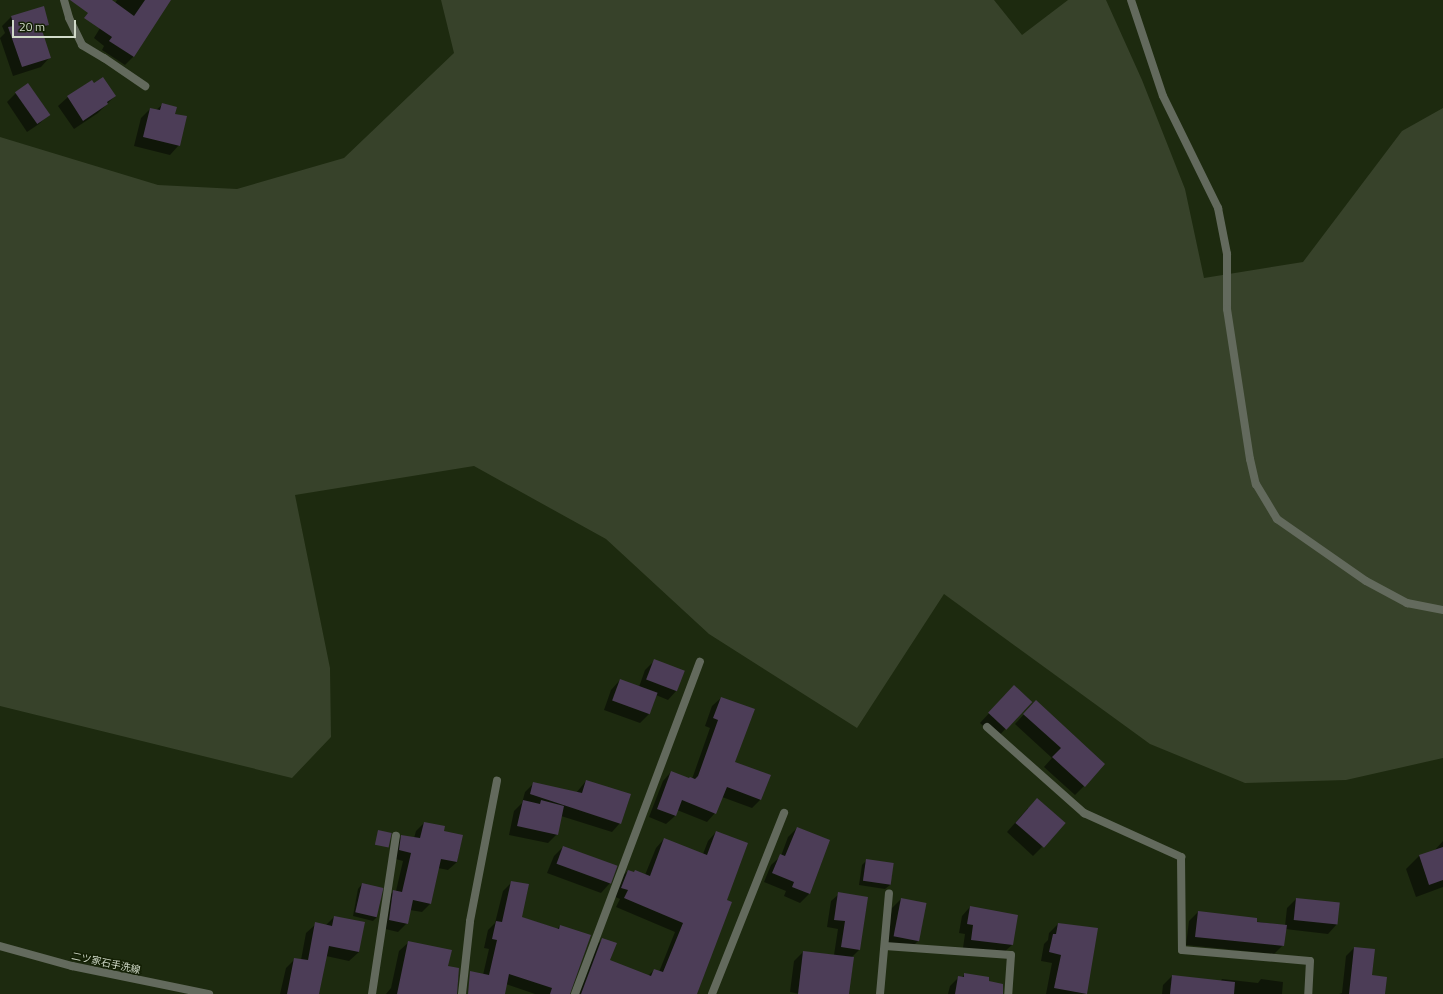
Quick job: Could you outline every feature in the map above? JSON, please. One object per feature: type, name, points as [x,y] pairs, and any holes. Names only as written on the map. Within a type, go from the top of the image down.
[{"type":"street","points":[[64,0],[82,45],[145,86]]},
{"type":"street","points":[[1131,0],[1163,96],[1218,208],[1227,254],[1227,309],[1250,458],[1256,484],[1277,520],[1366,581],[1407,603],[1443,610]]},
{"type":"street","points":[[575,994],[700,662]]},
{"type":"street","points":[[987,727],[1084,814],[1181,857],[1182,950],[1310,961],[1308,994]]},
{"type":"street","points":[[462,994],[470,921],[497,781]]},
{"type":"street","points":[[712,994],[784,813]]},
{"type":"street","points":[[372,994],[396,836]]},
{"type":"street","points":[[880,994],[889,893]]},
{"type":"street","name":"二ツ家石手洗線","points":[[0,946],[72,966],[209,994]]},
{"type":"street","points":[[885,946],[1011,955],[1008,994]]},
{"type":"green space","points":[[441,0],[994,0],[1022,35],[1068,0],[1106,0],[1142,80],[1185,189],[1204,278],[1303,262],[1402,131],[1443,108],[1443,758],[1346,780],[1245,783],[1150,744],[944,594],[857,728],[709,634],[606,539],[474,466],[295,495],[330,668],[331,737],[292,778],[0,706],[0,137],[158,185],[237,189],[344,158],[454,53]]},
{"type":"building","points":[[70,0],[112,0],[134,16],[145,0],[171,0],[134,57],[109,41],[112,37],[84,18],[88,13]]},
{"type":"building","points":[[44,6],[49,25],[41,27],[51,58],[22,67],[8,27],[14,26],[11,16]]},
{"type":"building","points":[[103,77],[116,96],[107,102],[108,104],[83,121],[67,96],[92,80],[94,83]]},
{"type":"building","points":[[28,83],[50,115],[37,124],[15,92]]},
{"type":"building","points":[[162,103],[177,107],[175,114],[187,116],[180,146],[143,137],[150,108],[160,110]]},
{"type":"building","points":[[654,659],[685,671],[677,691],[646,680]]},
{"type":"building","points":[[620,679],[658,693],[650,714],[612,701]]},
{"type":"building","points":[[1014,685],[1032,702],[1006,730],[988,713]]},
{"type":"building","points":[[721,697],[755,709],[735,762],[771,775],[761,800],[727,787],[716,814],[682,800],[676,816],[657,809],[671,771],[689,778],[695,779],[698,776],[718,720],[713,718]]},
{"type":"building","points":[[1036,700],[1105,764],[1085,787],[1052,757],[1061,748],[1023,714]]},
{"type":"building","points":[[586,780],[631,794],[621,824],[530,794],[533,782],[582,793]]},
{"type":"building","points":[[1037,798],[1066,823],[1044,848],[1015,823]]},
{"type":"building","points":[[523,800],[540,804],[541,800],[564,806],[558,835],[517,826]]},
{"type":"building","points":[[424,822],[445,826],[444,831],[463,835],[457,862],[441,859],[431,904],[413,900],[408,924],[389,920],[393,890],[402,892],[411,853],[399,850],[401,835],[420,838]]},
{"type":"building","points":[[797,827],[830,840],[810,894],[792,887],[794,882],[772,873],[780,854],[785,856]]},
{"type":"building","points":[[378,830],[392,833],[389,848],[375,845]]},
{"type":"building","points":[[716,831],[748,843],[727,900],[732,902],[697,994],[581,994],[602,938],[617,943],[610,960],[651,976],[654,969],[663,972],[683,923],[624,898],[628,890],[621,888],[628,870],[634,872],[635,870],[650,876],[664,838],[707,855]]},
{"type":"building","points":[[563,846],[618,866],[611,884],[557,864]]},
{"type":"building","points":[[1443,847],[1443,880],[1429,885],[1419,855]]},
{"type":"building","points":[[866,859],[894,863],[891,885],[863,881]]},
{"type":"building","points":[[511,881],[529,884],[522,917],[559,929],[560,925],[591,935],[570,994],[550,994],[552,988],[509,974],[505,994],[468,994],[470,971],[489,975],[497,940],[492,939],[496,921],[502,922]]},
{"type":"building","points":[[362,883],[383,888],[377,917],[355,912]]},
{"type":"building","points":[[838,892],[868,897],[860,950],[841,947],[845,921],[834,920]]},
{"type":"building","points":[[901,898],[927,903],[919,941],[894,936]]},
{"type":"building","points":[[1296,898],[1340,903],[1337,924],[1294,920]]},
{"type":"building","points":[[970,906],[1018,915],[1013,945],[971,940],[973,925],[967,924]]},
{"type":"building","points":[[1198,911],[1257,918],[1257,922],[1287,925],[1284,946],[1195,937]]},
{"type":"building","points":[[334,916],[365,922],[359,952],[329,946],[319,994],[287,994],[294,958],[308,960],[315,922],[332,926]]},
{"type":"building","points":[[1058,923],[1098,928],[1087,994],[1054,988],[1061,955],[1049,952],[1053,934],[1056,934]]},
{"type":"building","points":[[408,941],[452,950],[448,966],[459,968],[457,994],[397,994]]},
{"type":"building","points":[[1354,947],[1375,949],[1372,975],[1387,977],[1385,994],[1349,994]]},
{"type":"building","points":[[803,951],[854,957],[849,994],[798,994]]},
{"type":"building","points":[[964,973],[989,977],[989,981],[1003,984],[1003,994],[955,994],[958,976],[964,977]]},
{"type":"building","points":[[1172,975],[1235,982],[1234,994],[1170,994]]}]
